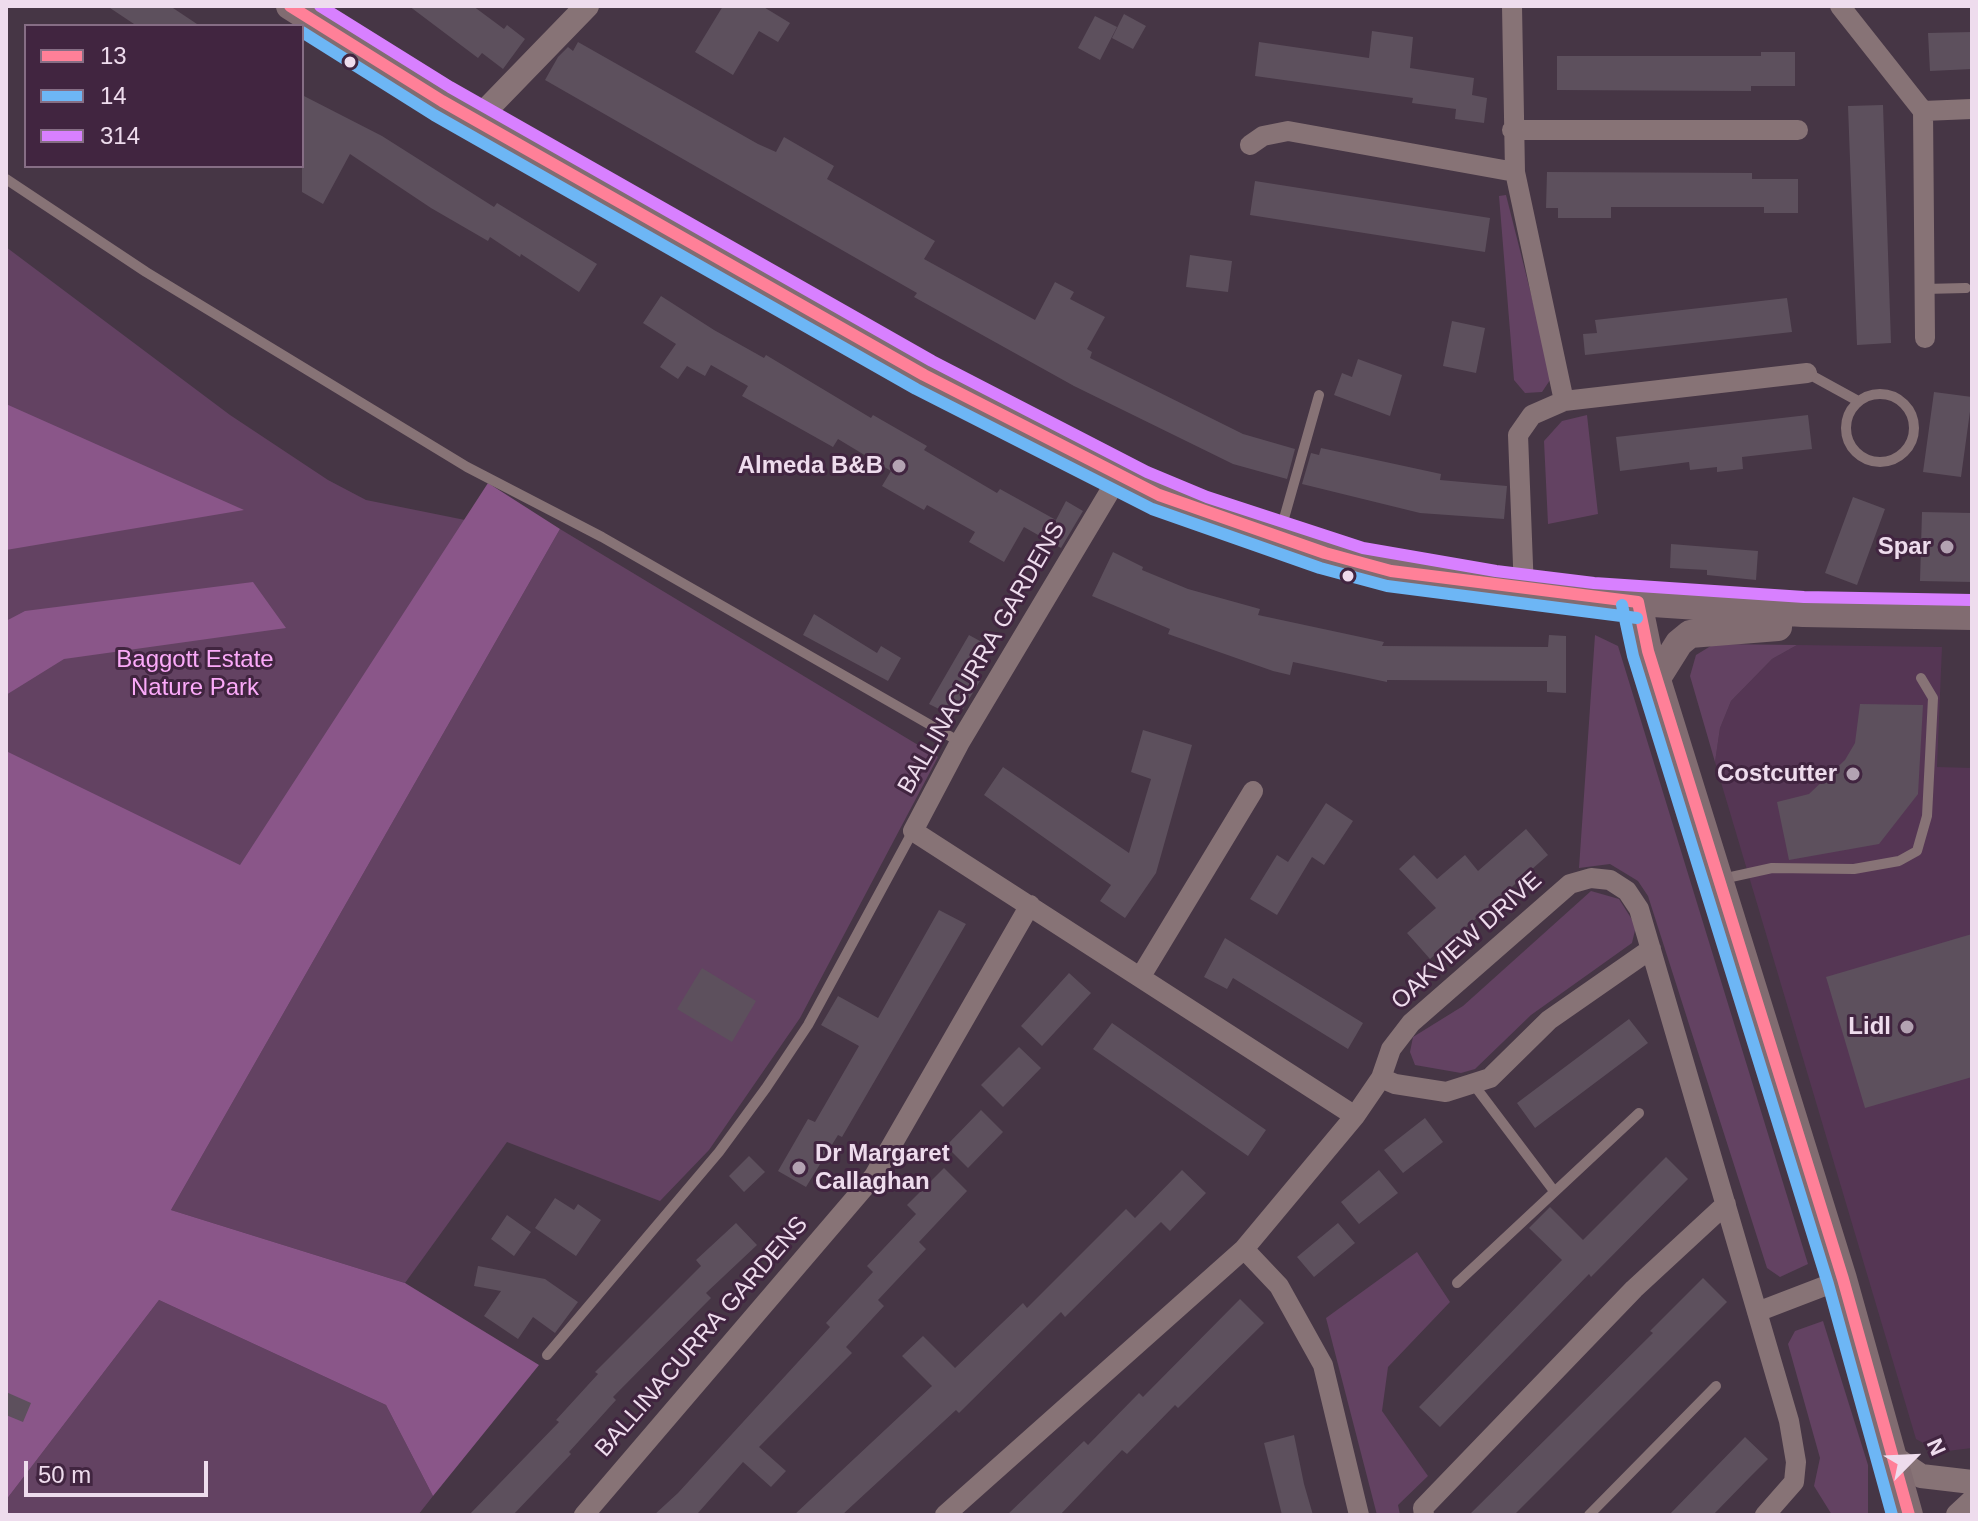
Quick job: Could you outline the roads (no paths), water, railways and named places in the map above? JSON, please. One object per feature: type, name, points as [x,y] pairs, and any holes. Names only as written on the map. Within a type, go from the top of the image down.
[{"type":"main road","points":[[290,6],[479,123],[924,375],[1176,503],[1391,571],[1524,591],[1803,613],[1972,616]]},
{"type":"main road","points":[[1638,602],[1657,678],[1843,1279],[1909,1515]]},
{"type":"main road","points":[[1657,678],[1679,643],[1690,634],[1777,627],[1803,613]]},
{"type":"street","points":[[479,123],[490,106],[587,6]]},
{"type":"street","points":[[1512,6],[1515,172],[1564,401]]},
{"type":"street","points":[[1840,6],[1923,111],[1925,338]]},
{"type":"street","points":[[1923,111],[1972,109]]},
{"type":"street","points":[[1512,130],[1798,130]]},
{"type":"street","points":[[1250,145],[1263,136],[1288,131],[1515,172]]},
{"type":"street","points":[[1524,591],[1518,435],[1532,415],[1564,401],[1807,373]]},
{"type":"street","name":"BALLINACURRA GARDENS","points":[[1119,476],[960,742],[913,831],[1355,1116]]},
{"type":"street","points":[[1141,976],[1253,791]]},
{"type":"street","name":"OAKVIEW DRIVE","points":[[1381,1078],[1391,1049],[1411,1023],[1570,884],[1591,878],[1610,880],[1627,891],[1639,909],[1789,1421],[1796,1462],[1794,1482],[1765,1515]]},
{"type":"street","name":"BALLINACURRA GARDENS","points":[[584,1515],[874,1176],[1030,905]]},
{"type":"street","points":[[945,1515],[1244,1249],[1355,1116],[1381,1078],[1395,1084],[1446,1092],[1490,1078],[1549,1020],[1651,949]]},
{"type":"street","points":[[1424,1515],[1423,1508],[1623,1301],[1726,1204]]},
{"type":"street","points":[[1244,1249],[1279,1286],[1323,1365],[1359,1515]]},
{"type":"street","points":[[1757,1312],[1843,1279]]},
{"type":"street","points":[[1890,1455],[1921,1476],[1972,1482]]},
{"type":"street","points":[[1958,1515],[1972,1502]]},
{"type":"lane","points":[[6,179],[146,272],[455,459],[602,537],[960,742]]},
{"type":"lane","points":[[1924,289],[1966,288]]},
{"type":"lane","points":[[1807,373],[1858,401],[1879,393],[1899,400],[1907,407],[1915,428],[1913,439],[1900,456],[1878,463],[1856,454],[1845,433],[1846,421],[1858,401]]},
{"type":"lane","points":[[1279,538],[1319,395]]},
{"type":"lane","points":[[1720,879],[1772,868],[1854,869],[1899,861],[1917,851],[1927,816],[1933,698],[1921,678]]},
{"type":"lane","points":[[547,1355],[719,1152],[766,1088],[808,1025],[913,831]]},
{"type":"lane","points":[[1474,1085],[1554,1191]]},
{"type":"lane","points":[[1457,1283],[1639,1113]]},
{"type":"lane","points":[[1589,1515],[1716,1386]]},
{"type":"place","name":"Almeda B&B","points":[[899,466]]},
{"type":"place","name":"Spar","points":[[1947,547]]},
{"type":"place","name":"Costcutter","points":[[1853,774]]},
{"type":"place","name":"Lidl","points":[[1907,1027]]},
{"type":"place","name":"Dr Margaret Callaghan","points":[[799,1168]]},
{"type":"park label","name":"Baggott Estate Nature Park","points":[[195,674]]}]
